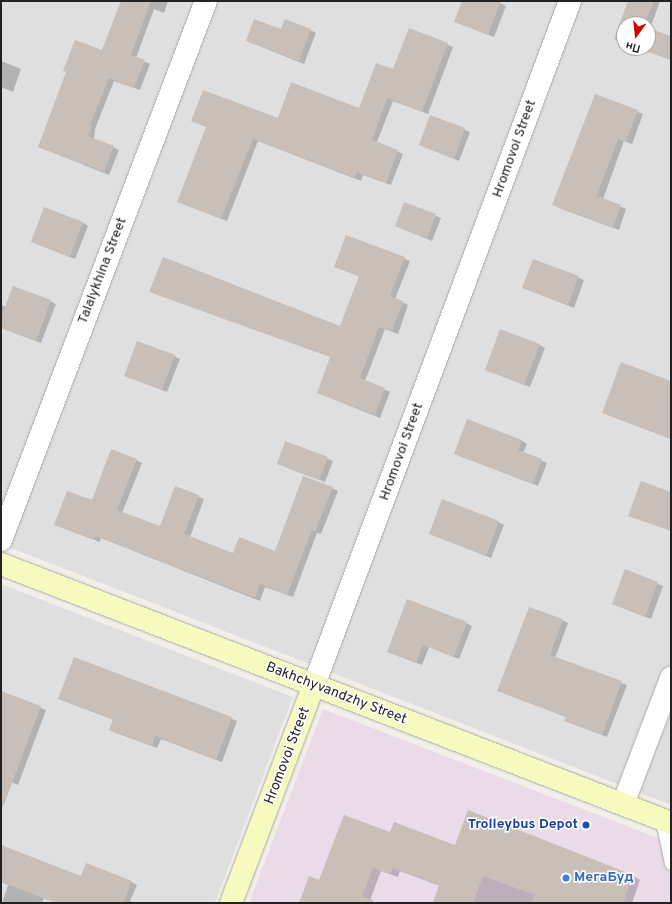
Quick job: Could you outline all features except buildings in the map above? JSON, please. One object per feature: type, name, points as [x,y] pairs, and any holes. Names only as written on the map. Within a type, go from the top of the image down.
[{"type":"street","name":"Talalykhina Street","points":[[1,540],[206,1]]},
{"type":"street","name":"Hromovoi Street","points":[[231,903],[570,1]]},
{"type":"street","name":"Bakhchyvandzhy Street","points":[[1,564],[667,822]]},
{"type":"street","points":[[623,804],[671,678]]},
{"type":"lane","points":[[667,822],[671,863]]},
{"type":"shaded area","points":[[1,1],[671,1],[671,805],[1,544]]},
{"type":"shaded area","points":[[1,584],[293,697],[215,903],[1,903]]},
{"type":"shaded area","points":[[323,709],[671,843],[671,903],[249,903]]},
{"type":"place","name":"Trolleybus Depot","points":[[586,825]]},
{"type":"place","name":"МегаБуд","points":[[566,878]]}]
